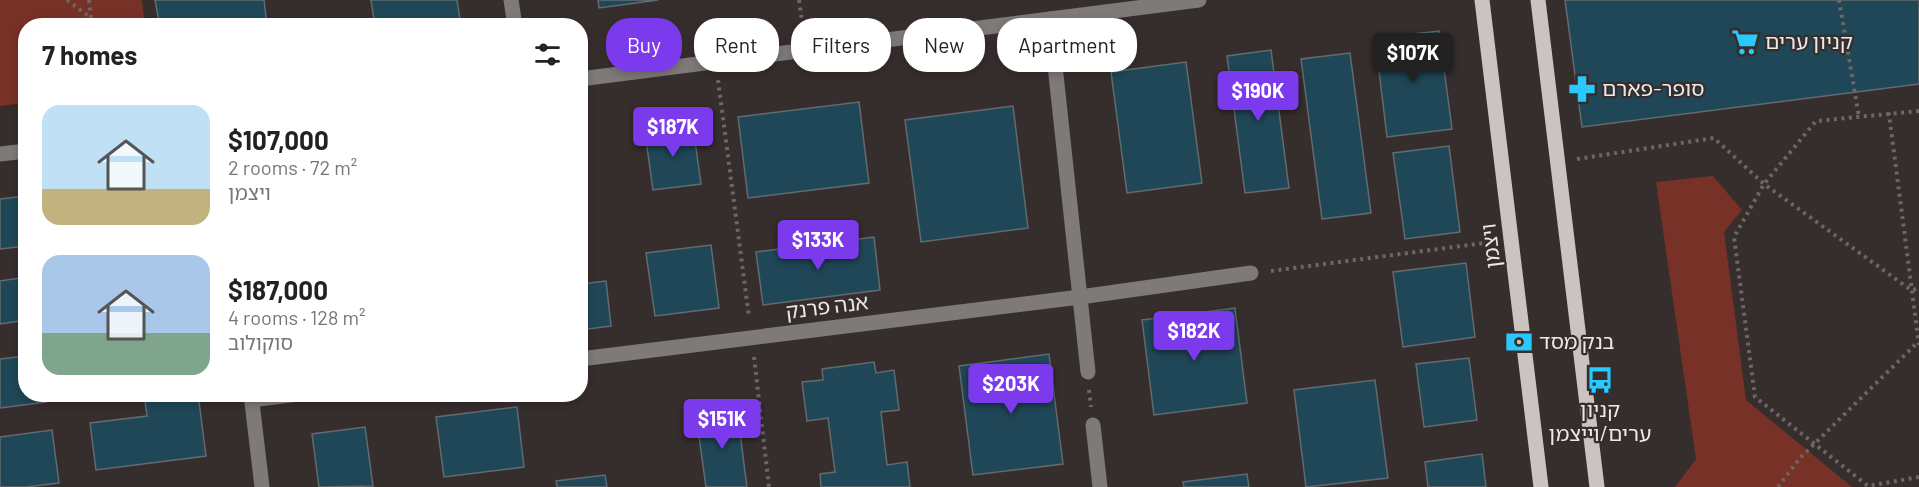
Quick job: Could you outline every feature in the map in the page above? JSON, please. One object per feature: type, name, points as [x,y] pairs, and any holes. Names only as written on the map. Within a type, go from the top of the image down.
[{"type":"main road","name":"ויצמן","points":[[1482,0],[1541,487]]},
{"type":"main road","points":[[1538,0],[1597,487]]},
{"type":"street","points":[[511,0],[514,18]]},
{"type":"street","points":[[1058,18],[1199,0]]},
{"type":"street","points":[[891,39],[997,26]]},
{"type":"street","points":[[588,78],[694,65]]},
{"type":"street","points":[[1056,72],[1088,372]]},
{"type":"street","points":[[0,154],[18,152]]},
{"type":"street","name":"אנה פרנק","points":[[588,358],[1080,297],[1251,273]]},
{"type":"street","points":[[252,402],[262,487]]},
{"type":"street","points":[[1093,425],[1100,487]]},
{"type":"path","points":[[67,0],[91,18]]},
{"type":"path","points":[[89,0],[91,18]]},
{"type":"path","points":[[800,0],[802,18]]},
{"type":"path","points":[[1839,0],[1858,117],[1878,115]]},
{"type":"path","points":[[716,72],[752,338],[769,487]]},
{"type":"path","points":[[1919,111],[1816,121],[1764,184],[1734,237],[1755,398],[1868,486],[1919,477]]},
{"type":"path","points":[[1778,487],[1800,458],[1918,344],[1889,114]]},
{"type":"path","points":[[1558,161],[1714,138],[1764,184],[1911,290],[1919,289]]},
{"type":"path","points":[[1251,273],[1511,239]]},
{"type":"path","points":[[1088,372],[1093,425]]},
{"type":"shaded area","points":[[0,0],[142,0],[144,18],[18,18],[18,104],[0,106]]},
{"type":"shaded area","points":[[1713,176],[1742,210],[1724,232],[1746,400],[1852,487],[1675,487],[1696,459],[1656,182]]},
{"type":"building","points":[[155,0],[264,0],[266,18],[158,18]]},
{"type":"building","points":[[371,0],[457,0],[460,18],[374,18]]},
{"type":"building","points":[[598,0],[658,0],[599,8]]},
{"type":"building","name":"קניון ערים","points":[[1565,0],[1919,0],[1919,84],[1582,127]]},
{"type":"building","points":[[1439,31],[1452,129],[1387,137],[1375,38]]},
{"type":"building","points":[[1271,50],[1289,188],[1245,193],[1227,56]]},
{"type":"building","points":[[1350,53],[1371,213],[1322,219],[1301,59]]},
{"type":"building","points":[[1186,62],[1202,183],[1127,193],[1111,72],[1137,72],[1137,69]]},
{"type":"building","points":[[859,102],[869,183],[748,198],[738,117]]},
{"type":"building","points":[[1013,106],[1028,228],[921,242],[905,120]]},
{"type":"building","points":[[693,127],[701,184],[653,190],[645,133]]},
{"type":"building","points":[[1449,146],[1460,232],[1405,239],[1393,153]]},
{"type":"building","points":[[18,197],[18,247],[0,249],[0,199]]},
{"type":"building","points":[[874,237],[880,290],[763,305],[756,252]]},
{"type":"building","points":[[711,245],[719,308],[655,316],[646,253]]},
{"type":"building","points":[[1466,263],[1475,337],[1403,347],[1393,272]]},
{"type":"building","points":[[18,278],[18,321],[0,324],[0,281]]},
{"type":"building","points":[[606,281],[611,326],[588,329],[588,283]]},
{"type":"building","points":[[1235,308],[1247,403],[1154,415],[1142,320]]},
{"type":"building","points":[[1049,354],[1063,464],[973,475],[959,366]]},
{"type":"building","points":[[18,357],[18,402],[46,402],[0,408],[0,359]]},
{"type":"building","points":[[1469,358],[1477,420],[1424,427],[1416,364]]},
{"type":"building","points":[[874,362],[876,373],[894,370],[899,410],[881,412],[887,465],[907,462],[910,487],[821,487],[820,474],[835,472],[828,418],[807,421],[802,382],[823,380],[822,369]]},
{"type":"building","points":[[1375,380],[1388,478],[1306,487],[1294,390]]},
{"type":"building","points":[[145,402],[199,402],[206,456],[96,470],[90,423],[147,416]]},
{"type":"building","points":[[517,407],[524,467],[444,477],[436,417]]},
{"type":"building","points":[[737,410],[747,487],[706,487],[696,415]]},
{"type":"building","points":[[365,427],[373,486],[319,487],[312,434]]},
{"type":"building","points":[[52,430],[59,483],[0,487],[0,437]]},
{"type":"building","points":[[1482,454],[1486,487],[1428,487],[1425,462]]},
{"type":"building","points":[[1247,474],[1249,487],[1184,487],[1183,482]]},
{"type":"building","points":[[605,475],[607,487],[557,487],[556,481]]},
{"type":"place","name":"קניון ערים","points":[[1745,42]]},
{"type":"place","name":"סופר-פארם","points":[[1582,89]]},
{"type":"place","name":"בנק מסד","points":[[1519,342]]},
{"type":"place","name":"קניון ערים/וייצמן","points":[[1600,380]]}]
